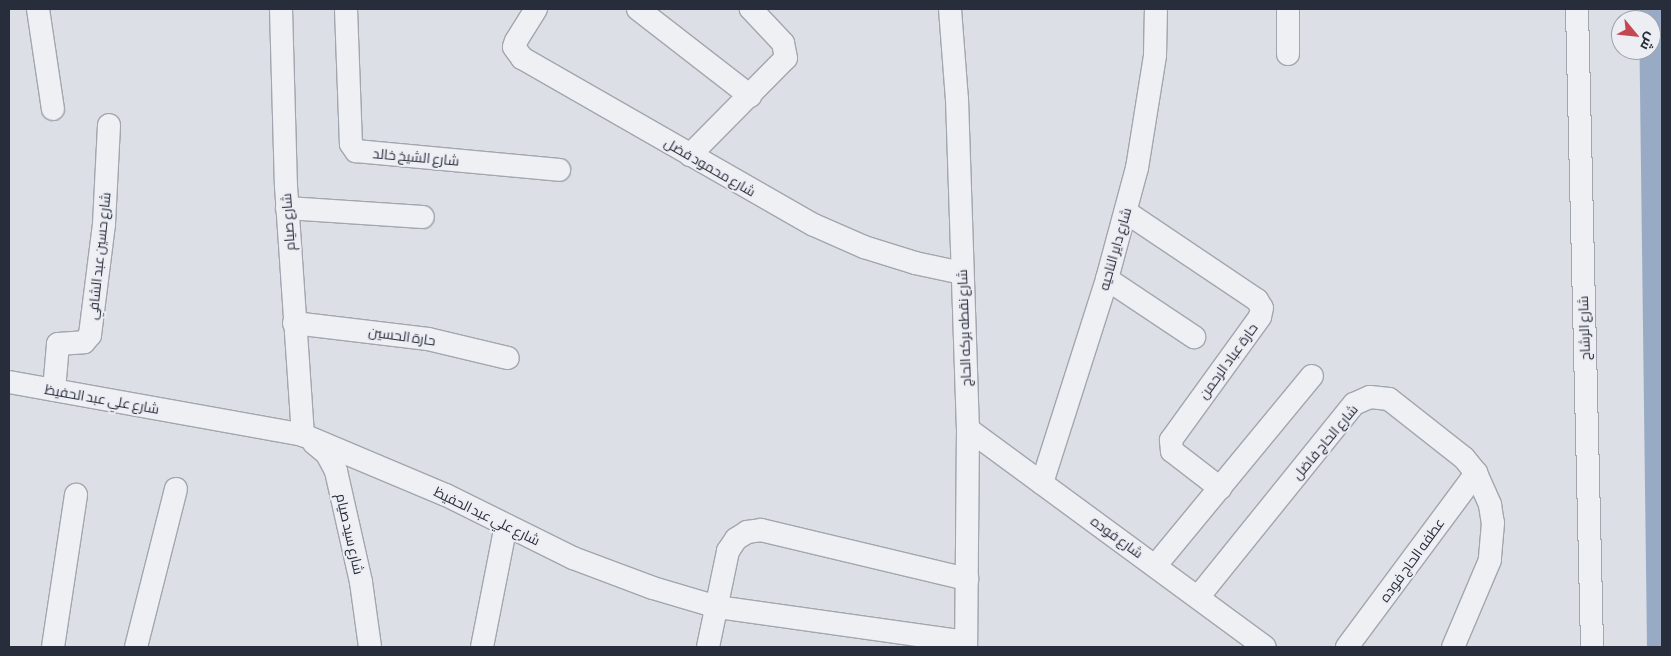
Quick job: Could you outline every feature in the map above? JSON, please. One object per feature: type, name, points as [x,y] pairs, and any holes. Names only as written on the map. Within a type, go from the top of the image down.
[{"type":"street","points":[[38,9],[53,109]]},
{"type":"street","name":"شارع صيام","points":[[281,9],[287,208],[302,435]]},
{"type":"street","name":"شارع الشيخ خالد","points":[[346,9],[351,144],[356,151],[559,170]]},
{"type":"street","name":"شارع محمود فضل","points":[[536,9],[516,40],[517,54],[814,225],[864,247],[915,263],[962,273]]},
{"type":"street","points":[[638,9],[750,96]]},
{"type":"street","points":[[690,155],[782,65],[786,50],[751,9]]},
{"type":"street","name":"شارع نقطه بركه الحاج","points":[[950,9],[957,99],[968,430],[966,645]]},
{"type":"street","name":"شارع داير الناحيه","points":[[1042,483],[1107,279],[1126,212],[1148,112],[1156,9]]},
{"type":"street","points":[[1288,9],[1288,54]]},
{"type":"street","name":"شارع الرشاح","points":[[1577,9],[1592,647]]},
{"type":"street","name":"شارع حسين عبد الشافي","points":[[54,390],[58,344],[84,342],[90,335],[102,243],[110,125]]},
{"type":"street","points":[[287,208],[423,217]]},
{"type":"street","name":"حارة عباد الرحمن","points":[[1126,212],[1257,300],[1262,308],[1260,317],[1171,440],[1172,451],[1220,488]]},
{"type":"street","points":[[1107,279],[1194,337]]},
{"type":"street","name":"حارة الحسين","points":[[294,322],[428,339],[508,358]]},
{"type":"street","points":[[1156,565],[1312,376]]},
{"type":"street","name":"شارع علي عبد الحفيظ","points":[[9,382],[302,435],[446,495],[573,558],[653,588],[718,607],[966,645]]},
{"type":"street","name":"شارع الحاج فاضل","points":[[1199,596],[1354,404],[1362,398],[1380,398],[1397,404],[1450,445],[1476,473]]},
{"type":"street","name":"شارع فوده","points":[[968,430],[1199,596],[1265,647]]},
{"type":"street","name":"شارع سيد صيام","points":[[302,435],[327,454],[336,471],[361,582],[370,647]]},
{"type":"street","points":[[1453,647],[1490,560],[1493,542],[1490,505],[1476,473]]},
{"type":"street","name":"عطفه الحاج فوده","points":[[1347,647],[1476,473]]},
{"type":"street","points":[[136,647],[176,489]]},
{"type":"street","points":[[53,647],[76,495]]},
{"type":"street","points":[[482,647],[506,525]]},
{"type":"street","points":[[708,647],[718,607],[728,551],[736,539],[747,532],[761,530],[967,579]]},
{"type":"waterway","points":[[1653,9],[1661,647]]}]
